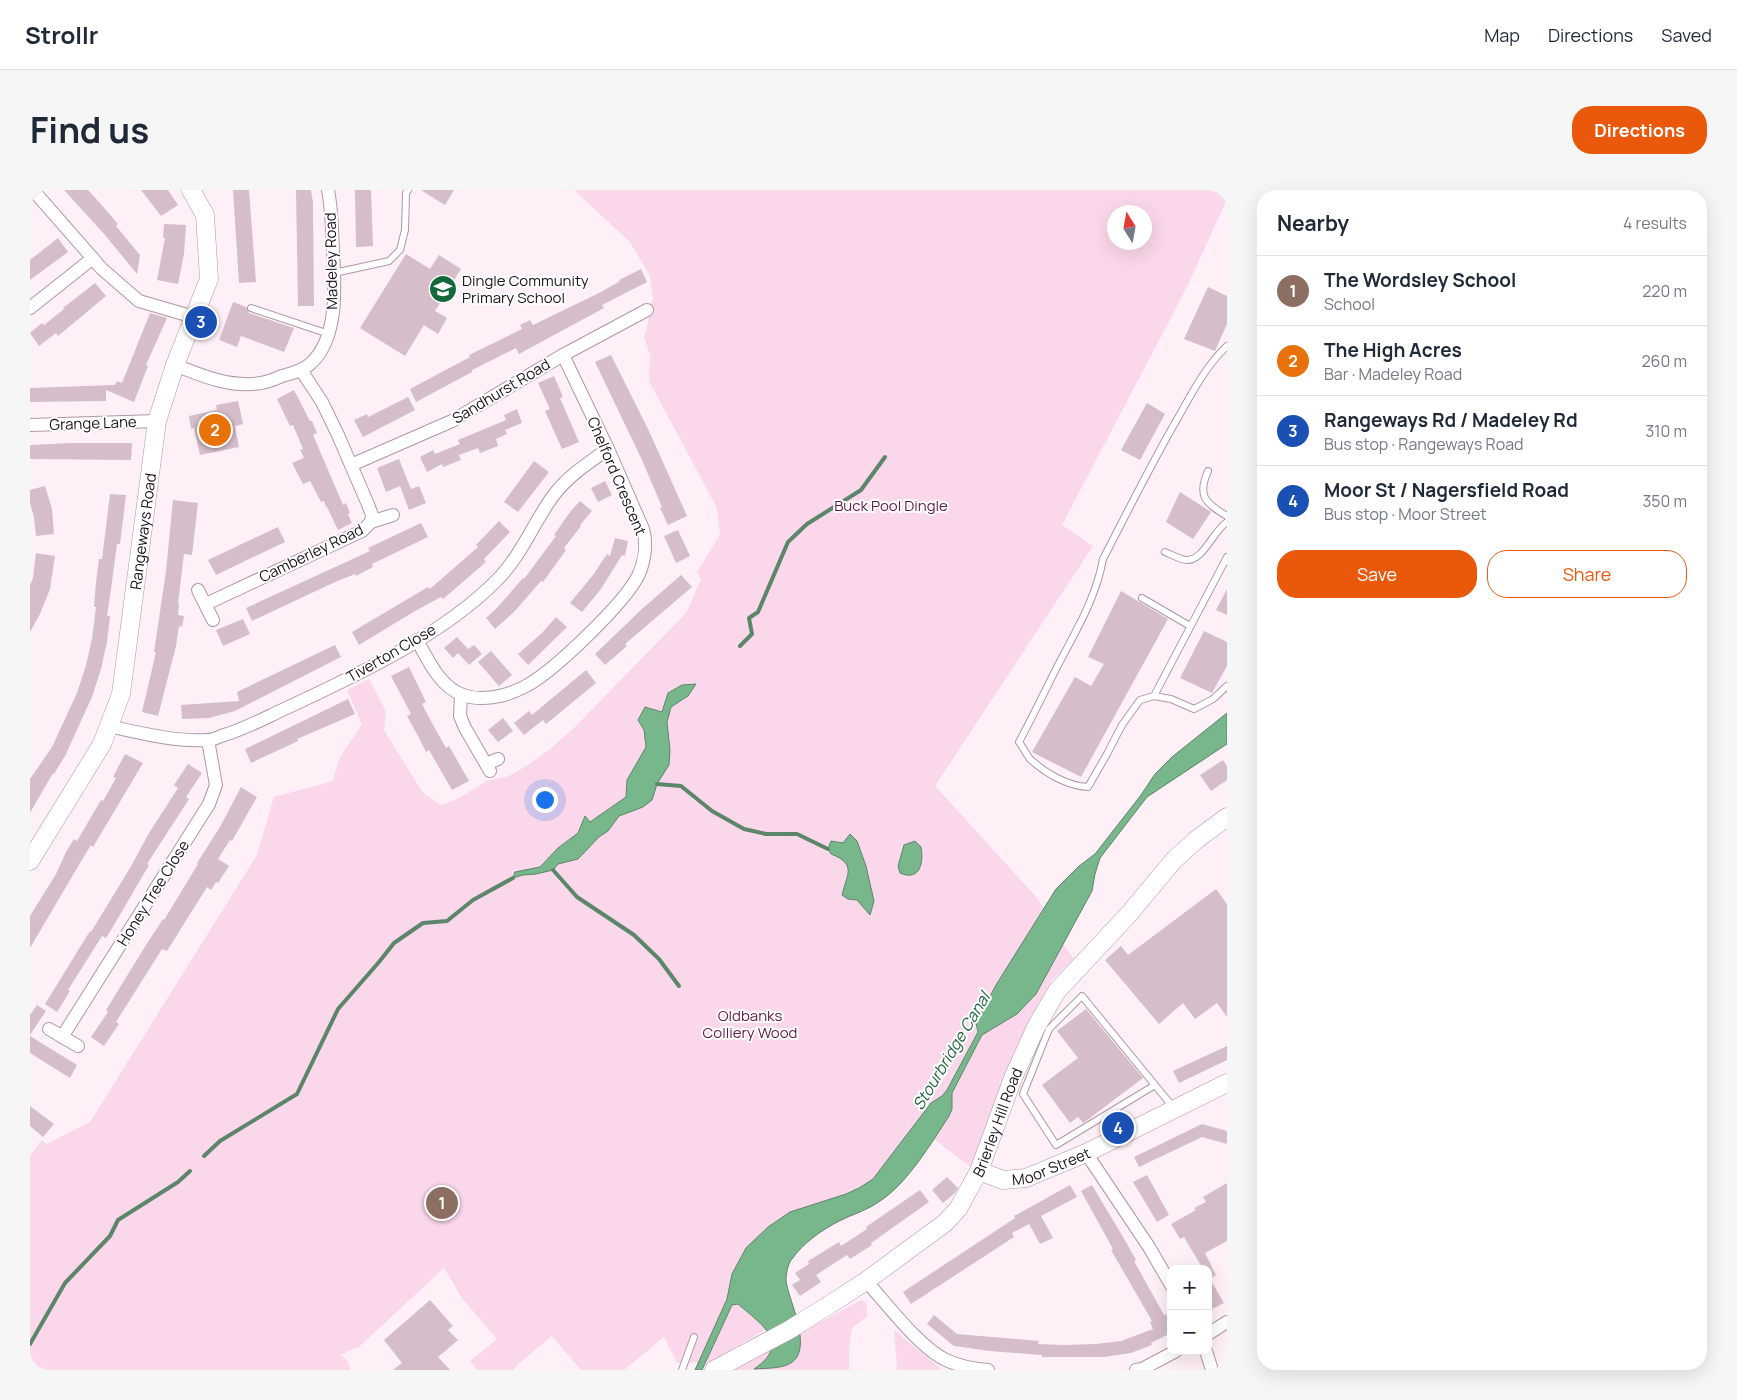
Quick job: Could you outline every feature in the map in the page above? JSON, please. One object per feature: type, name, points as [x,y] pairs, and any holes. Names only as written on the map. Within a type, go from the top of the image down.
[{"type":"street","points":[[33,190],[102,269],[140,301],[194,317]]},
{"type":"street","name":"Rangeways Road","points":[[30,861],[102,744],[121,694],[157,421],[175,365],[209,279],[205,216],[191,190]]},
{"type":"street","name":"Madeley Road","points":[[175,365],[209,378],[250,384],[262,383],[301,370],[318,356],[328,334],[333,310],[334,273],[328,190]]},
{"type":"street","points":[[30,308],[93,258]]},
{"type":"street","name":"Sandhurst Road","points":[[351,465],[452,421],[563,355],[647,310]]},
{"type":"street","name":"Chelford Crescent","points":[[461,695],[481,698],[509,694],[543,676],[583,639],[631,587],[639,572],[644,553],[645,538],[643,529],[608,449],[563,355]]},
{"type":"street","name":"Camberley Road","points":[[206,604],[362,531],[371,522],[372,515],[322,402],[301,370]]},
{"type":"street","name":"Grange Lane","points":[[30,425],[157,421]]},
{"type":"street","name":"Tiverton Close","points":[[110,726],[160,737],[208,740],[241,730],[322,691],[417,640],[484,593],[515,556],[554,496],[565,483],[584,466],[608,449]]},
{"type":"street","points":[[371,522],[393,515]]},
{"type":"street","points":[[198,590],[213,620]]},
{"type":"street","points":[[417,640],[433,669],[450,688],[461,695],[460,716],[491,765]]},
{"type":"street","name":"Honey Tree Close","points":[[62,1037],[209,804],[216,785],[208,740]]},
{"type":"street","name":"Brierley Hill Road","points":[[714,1370],[789,1330],[866,1281],[945,1223],[958,1209],[979,1171],[1013,1078],[1036,1027],[1057,991],[1128,915],[1174,860],[1196,840],[1227,817]]},
{"type":"street","points":[[49,1029],[78,1046]]},
{"type":"street","name":"Moor Street","points":[[979,1171],[1003,1180],[1026,1178],[1086,1153],[1174,1108],[1226,1085]]},
{"type":"street","points":[[1086,1153],[1149,1247],[1167,1278]]},
{"type":"street","points":[[866,1281],[923,1344],[945,1360],[962,1366],[988,1370]]},
{"type":"street","points":[[1212,1331],[1227,1322]]},
{"type":"street","points":[[1136,1370],[1142,1369],[1168,1355]]},
{"type":"street","points":[[1207,1355],[1212,1370]]},
{"type":"lane","points":[[334,273],[389,261],[400,250],[405,230],[406,193],[408,190]]},
{"type":"lane","points":[[252,308],[328,334]]},
{"type":"lane","points":[[1227,346],[1217,356],[1198,382],[1145,477],[1103,559],[1100,574],[1088,607],[1019,742],[1030,758],[1050,773],[1069,784],[1088,787],[1122,725],[1140,700],[1154,696],[1194,709],[1213,699],[1227,686]]},
{"type":"lane","points":[[1208,471],[1202,484],[1204,497],[1207,503],[1227,516]]},
{"type":"lane","points":[[1165,552],[1187,560],[1195,558],[1200,555],[1215,533],[1227,522]]},
{"type":"lane","points":[[1154,696],[1227,557]]},
{"type":"lane","points":[[1142,598],[1190,626]]},
{"type":"lane","points":[[1154,1085],[1056,1145],[1023,1094],[1049,1029],[1082,996],[1174,1108]]},
{"type":"lane","points":[[682,1370],[694,1337]]},
{"type":"green space","points":[[574,190],[1227,190],[1227,199],[1187,287],[1062,525],[1093,546],[935,786],[1038,899],[1063,944],[1074,959],[1052,980],[1030,1019],[972,1168],[934,1139],[890,1194],[870,1207],[824,1230],[797,1251],[789,1264],[786,1279],[796,1315],[765,1330],[710,1362],[677,1363],[664,1337],[624,1370],[581,1370],[552,1336],[517,1365],[514,1370],[477,1370],[470,1361],[497,1339],[462,1298],[444,1268],[360,1346],[340,1355],[347,1360],[351,1370],[30,1370],[30,1156],[42,1140],[47,1144],[90,1122],[257,855],[274,797],[333,781],[339,759],[362,724],[347,690],[369,679],[386,711],[384,730],[423,793],[441,805],[457,799],[487,781],[509,776],[549,750],[575,727],[686,613],[701,580],[697,572],[720,535],[717,508],[649,381],[650,355],[644,337],[649,320],[647,310],[653,299],[650,276],[630,242]]},
{"type":"green space","points":[[861,1300],[867,1303],[867,1317],[852,1328],[849,1370],[735,1370],[773,1345],[770,1356],[755,1368],[801,1342],[799,1334]]},
{"type":"green space","points":[[894,1330],[940,1368],[939,1370],[897,1370]]},
{"type":"shaded area","points":[[696,684],[688,696],[671,707],[667,722],[670,750],[669,765],[657,784],[652,800],[643,807],[619,816],[608,831],[599,837],[578,859],[558,864],[553,870],[513,878],[515,872],[540,867],[558,848],[578,833],[585,816],[590,822],[626,797],[627,780],[646,747],[644,730],[638,720],[645,707],[662,712],[668,693],[682,685]]},
{"type":"shaded area","points":[[1227,713],[1227,744],[1147,797],[1100,858],[1092,891],[1036,994],[1017,1014],[982,1035],[952,1093],[952,1109],[949,1116],[927,1150],[909,1173],[890,1194],[875,1204],[839,1221],[813,1237],[791,1261],[786,1280],[800,1335],[800,1347],[797,1356],[791,1363],[783,1366],[754,1369],[765,1360],[771,1351],[772,1343],[764,1327],[738,1304],[732,1305],[702,1370],[695,1370],[727,1299],[732,1274],[746,1248],[768,1227],[790,1212],[846,1194],[873,1179],[931,1103],[942,1096],[947,1090],[978,1032],[976,1023],[996,985],[1056,889],[1079,866],[1095,854],[1155,774],[1172,757]]},
{"type":"shaded area","points":[[850,834],[857,841],[866,866],[874,901],[870,915],[857,900],[848,899],[842,895],[848,875],[847,866],[839,858],[831,854],[828,849],[831,841],[843,843]]},
{"type":"shaded area","points":[[915,841],[921,847],[922,853],[919,869],[912,875],[900,873],[898,866],[904,845]]},
{"type":"building","points":[[64,190],[88,190],[99,202],[118,224],[116,226],[140,255],[137,274],[105,235]]},
{"type":"building","points":[[141,190],[168,190],[178,205],[161,216]]},
{"type":"building","points":[[233,190],[249,190],[256,282],[239,283]]},
{"type":"building","points":[[296,190],[311,190],[313,203],[314,306],[298,306]]},
{"type":"building","points":[[355,190],[371,190],[373,246],[356,247]]},
{"type":"building","points":[[421,190],[454,190],[445,205]]},
{"type":"building","points":[[164,224],[186,225],[184,254],[178,284],[157,280],[165,238],[163,238]]},
{"type":"building","points":[[58,238],[68,252],[30,280],[30,260]]},
{"type":"building","points":[[406,254],[430,269],[439,255],[461,269],[435,311],[447,318],[438,334],[424,325],[405,356],[360,328]]},
{"type":"building","points":[[641,269],[647,282],[602,305],[604,308],[519,354],[516,348],[472,370],[472,372],[416,402],[410,389],[470,357],[469,355],[522,329],[520,325],[530,320],[533,325],[601,292]]},
{"type":"building","points":[[95,283],[106,296],[58,336],[56,333],[39,346],[30,333],[42,323],[44,325]]},
{"type":"building","points":[[1208,287],[1227,296],[1227,324],[1215,351],[1184,339]]},
{"type":"building","points":[[233,302],[246,307],[249,313],[294,328],[284,352],[241,336],[237,347],[219,340]]},
{"type":"building","points":[[150,313],[167,318],[146,365],[148,366],[134,402],[106,390],[106,401],[30,402],[30,388],[115,385],[117,381],[122,383]]},
{"type":"building","points":[[611,355],[649,431],[687,516],[668,525],[642,460],[595,362]]},
{"type":"building","points":[[554,376],[563,397],[560,398],[579,442],[562,449],[545,411],[550,409],[538,383]]},
{"type":"building","points":[[294,390],[310,421],[312,421],[317,433],[313,435],[343,505],[346,503],[350,513],[348,514],[352,523],[338,530],[324,501],[321,502],[310,481],[303,484],[292,463],[304,458],[300,450],[303,449],[293,425],[290,426],[277,399]]},
{"type":"building","points":[[408,397],[415,410],[363,437],[354,420],[367,414],[368,417]]},
{"type":"building","points":[[238,401],[243,424],[235,426],[239,447],[200,455],[194,428],[191,429],[189,416],[217,410],[216,405]]},
{"type":"building","points":[[1147,403],[1165,414],[1140,460],[1121,450]]},
{"type":"building","points":[[517,409],[522,423],[505,430],[507,434],[496,439],[498,446],[480,453],[478,448],[459,455],[461,460],[443,467],[442,464],[427,472],[420,457],[433,450],[435,454],[460,444],[458,440],[506,420],[504,415]]},
{"type":"building","points":[[132,443],[131,460],[30,459],[30,445]]},
{"type":"building","points":[[399,459],[411,489],[419,486],[426,503],[409,510],[400,486],[386,492],[377,468]]},
{"type":"building","points":[[534,461],[549,472],[518,512],[504,502]]},
{"type":"building","points":[[605,481],[612,495],[598,502],[591,488]]},
{"type":"building","points":[[45,486],[52,509],[54,534],[36,536],[30,503],[30,490]]},
{"type":"building","points":[[1180,492],[1211,512],[1193,539],[1166,522]]},
{"type":"building","points":[[110,494],[126,495],[120,544],[117,544],[107,616],[110,616],[107,642],[101,669],[92,697],[65,756],[30,813],[30,779],[52,747],[77,693],[86,665],[92,639],[96,607],[94,607],[96,582],[99,559],[102,559]]},
{"type":"building","points":[[173,500],[198,503],[192,555],[184,554],[178,603],[178,615],[184,616],[182,627],[179,626],[176,646],[158,716],[142,712],[156,652],[154,652],[166,571]]},
{"type":"building","points":[[580,501],[592,511],[564,548],[566,550],[543,582],[541,581],[514,612],[495,629],[486,618],[524,579],[556,536],[554,535],[570,512]]},
{"type":"building","points":[[499,521],[510,532],[484,559],[486,562],[443,599],[441,597],[415,611],[359,645],[352,632],[428,587],[430,589],[478,547],[476,545]]},
{"type":"building","points":[[421,523],[428,537],[372,564],[373,567],[356,576],[355,574],[333,583],[252,621],[246,608],[370,551],[368,548]]},
{"type":"building","points":[[278,527],[285,542],[216,575],[208,560]]},
{"type":"building","points":[[678,530],[690,556],[676,563],[664,536]]},
{"type":"building","points":[[615,538],[628,541],[625,556],[622,555],[601,589],[582,612],[570,603],[607,554],[610,556]]},
{"type":"building","points":[[36,553],[55,556],[50,589],[30,632],[30,585],[33,578]]},
{"type":"building","points":[[681,575],[692,587],[625,644],[627,646],[605,665],[595,654]]},
{"type":"building","points":[[1227,589],[1227,615],[1216,610]]},
{"type":"building","points":[[1121,591],[1168,619],[1081,777],[1032,752],[1075,677],[1091,686],[1104,664],[1088,657]]},
{"type":"building","points":[[556,617],[567,627],[528,665],[518,654],[542,633]]},
{"type":"building","points":[[243,619],[250,634],[223,646],[216,630]]},
{"type":"building","points":[[1204,631],[1227,642],[1227,666],[1212,693],[1180,678]]},
{"type":"building","points":[[457,637],[468,649],[474,645],[482,654],[469,665],[458,653],[453,658],[444,648]]},
{"type":"building","points":[[335,645],[341,657],[235,711],[209,718],[182,719],[181,705],[239,701],[237,692]]},
{"type":"building","points":[[491,651],[512,675],[499,686],[478,662]]},
{"type":"building","points":[[409,667],[426,702],[422,704],[446,748],[449,746],[469,781],[452,790],[429,750],[426,752],[407,716],[411,714],[391,676]]},
{"type":"building","points":[[586,670],[596,683],[546,724],[543,720],[524,735],[514,723],[529,711],[532,715]]},
{"type":"building","points":[[348,699],[355,714],[297,739],[298,741],[251,763],[245,749]]},
{"type":"building","points":[[503,718],[513,731],[498,742],[488,730]]},
{"type":"building","points":[[125,754],[143,763],[93,847],[91,845],[83,858],[30,948],[30,916],[56,874],[74,839],[77,841],[101,800],[103,801],[116,778],[113,777]]},
{"type":"building","points":[[1223,760],[1227,766],[1227,780],[1211,791],[1200,775]]},
{"type":"building","points":[[188,764],[202,773],[186,797],[189,799],[147,864],[149,865],[106,938],[102,936],[68,990],[70,991],[57,1012],[45,1004],[178,788],[174,785]]},
{"type":"building","points":[[241,787],[257,797],[232,841],[230,840],[218,859],[229,866],[211,890],[207,887],[167,951],[162,949],[116,1022],[119,1024],[104,1046],[91,1037],[108,1012],[106,1010],[146,945],[164,920],[198,864]]},
{"type":"building","points":[[1216,889],[1227,904],[1227,1017],[1217,1003],[1195,1019],[1183,1003],[1159,1024],[1105,960],[1121,946],[1128,955]]},
{"type":"building","points":[[37,1005],[46,1011],[30,1035],[30,1015]]},
{"type":"building","points":[[1086,1009],[1143,1078],[1083,1123],[1078,1117],[1070,1123],[1042,1085],[1078,1058],[1057,1031]]},
{"type":"building","points":[[30,1036],[77,1065],[70,1078],[30,1053]]},
{"type":"building","points":[[1227,1046],[1227,1060],[1179,1083],[1173,1071]]},
{"type":"building","points":[[30,1106],[54,1124],[43,1137],[30,1126]]},
{"type":"building","points":[[1202,1124],[1227,1131],[1227,1144],[1202,1137],[1139,1167],[1134,1157]]},
{"type":"building","points":[[1147,1175],[1169,1215],[1157,1222],[1133,1182]]},
{"type":"building","points":[[947,1177],[958,1188],[943,1203],[932,1190]]},
{"type":"building","points":[[1227,1183],[1227,1241],[1205,1253],[1211,1265],[1201,1265],[1184,1237],[1180,1239],[1171,1224],[1206,1202],[1203,1197]]},
{"type":"building","points":[[1070,1185],[1077,1197],[1041,1216],[1053,1238],[1040,1244],[1029,1224],[1012,1233],[1014,1237],[911,1304],[903,1292],[1015,1218],[1014,1216]]},
{"type":"building","points":[[1092,1185],[1136,1260],[1134,1261],[1164,1315],[1166,1314],[1167,1316],[1167,1335],[1151,1343],[1152,1345],[1131,1353],[1104,1357],[1042,1357],[1042,1355],[954,1346],[927,1324],[934,1315],[957,1334],[1039,1341],[1038,1344],[1064,1345],[1121,1341],[1153,1329],[1150,1322],[1152,1321],[1111,1250],[1113,1249],[1081,1191]]},
{"type":"building","points":[[920,1190],[929,1202],[871,1243],[872,1245],[850,1259],[847,1255],[816,1275],[821,1282],[800,1296],[792,1285],[800,1280],[795,1273],[809,1264],[808,1261],[839,1242],[841,1246]]},
{"type":"building","points":[[1212,1267],[1216,1275],[1212,1278]]},
{"type":"building","points":[[1212,1282],[1224,1303],[1212,1309]]},
{"type":"building","points":[[430,1300],[453,1326],[448,1330],[458,1340],[438,1357],[450,1370],[393,1370],[402,1363],[384,1340]]},
{"type":"waterway","points":[[740,646],[752,634],[749,618],[758,612],[788,542],[807,524],[861,490],[885,457]]},
{"type":"waterway","points":[[657,784],[681,786],[712,811],[744,829],[766,834],[797,834],[828,849]]},
{"type":"waterway","points":[[553,870],[577,897],[634,935],[659,959],[679,986]]},
{"type":"waterway","points":[[204,1156],[220,1141],[297,1094],[338,1009],[394,943],[423,923],[447,921],[473,900],[513,878]]},
{"type":"waterway","points":[[30,1344],[65,1283],[110,1236],[118,1220],[178,1182],[190,1171]]},
{"type":"place","name":"Dingle Community Primary School","points":[[443,289]]},
{"type":"place","name":"Rangeways Rd / Madeley Rd","points":[[201,322]]},
{"type":"place","name":"The High Acres","points":[[215,430]]},
{"type":"place","name":"Moor St / Nagersfield Road","points":[[1118,1128]]},
{"type":"place","name":"The Wordsley School","points":[[442,1203]]},
{"type":"park label","name":"Buck Pool Dingle","points":[[891,505]]},
{"type":"park label","name":"Oldbanks Colliery Wood","points":[[750,1024]]},
{"type":"water label","name":"Stourbridge Canal","points":[[951,1051]]}]
